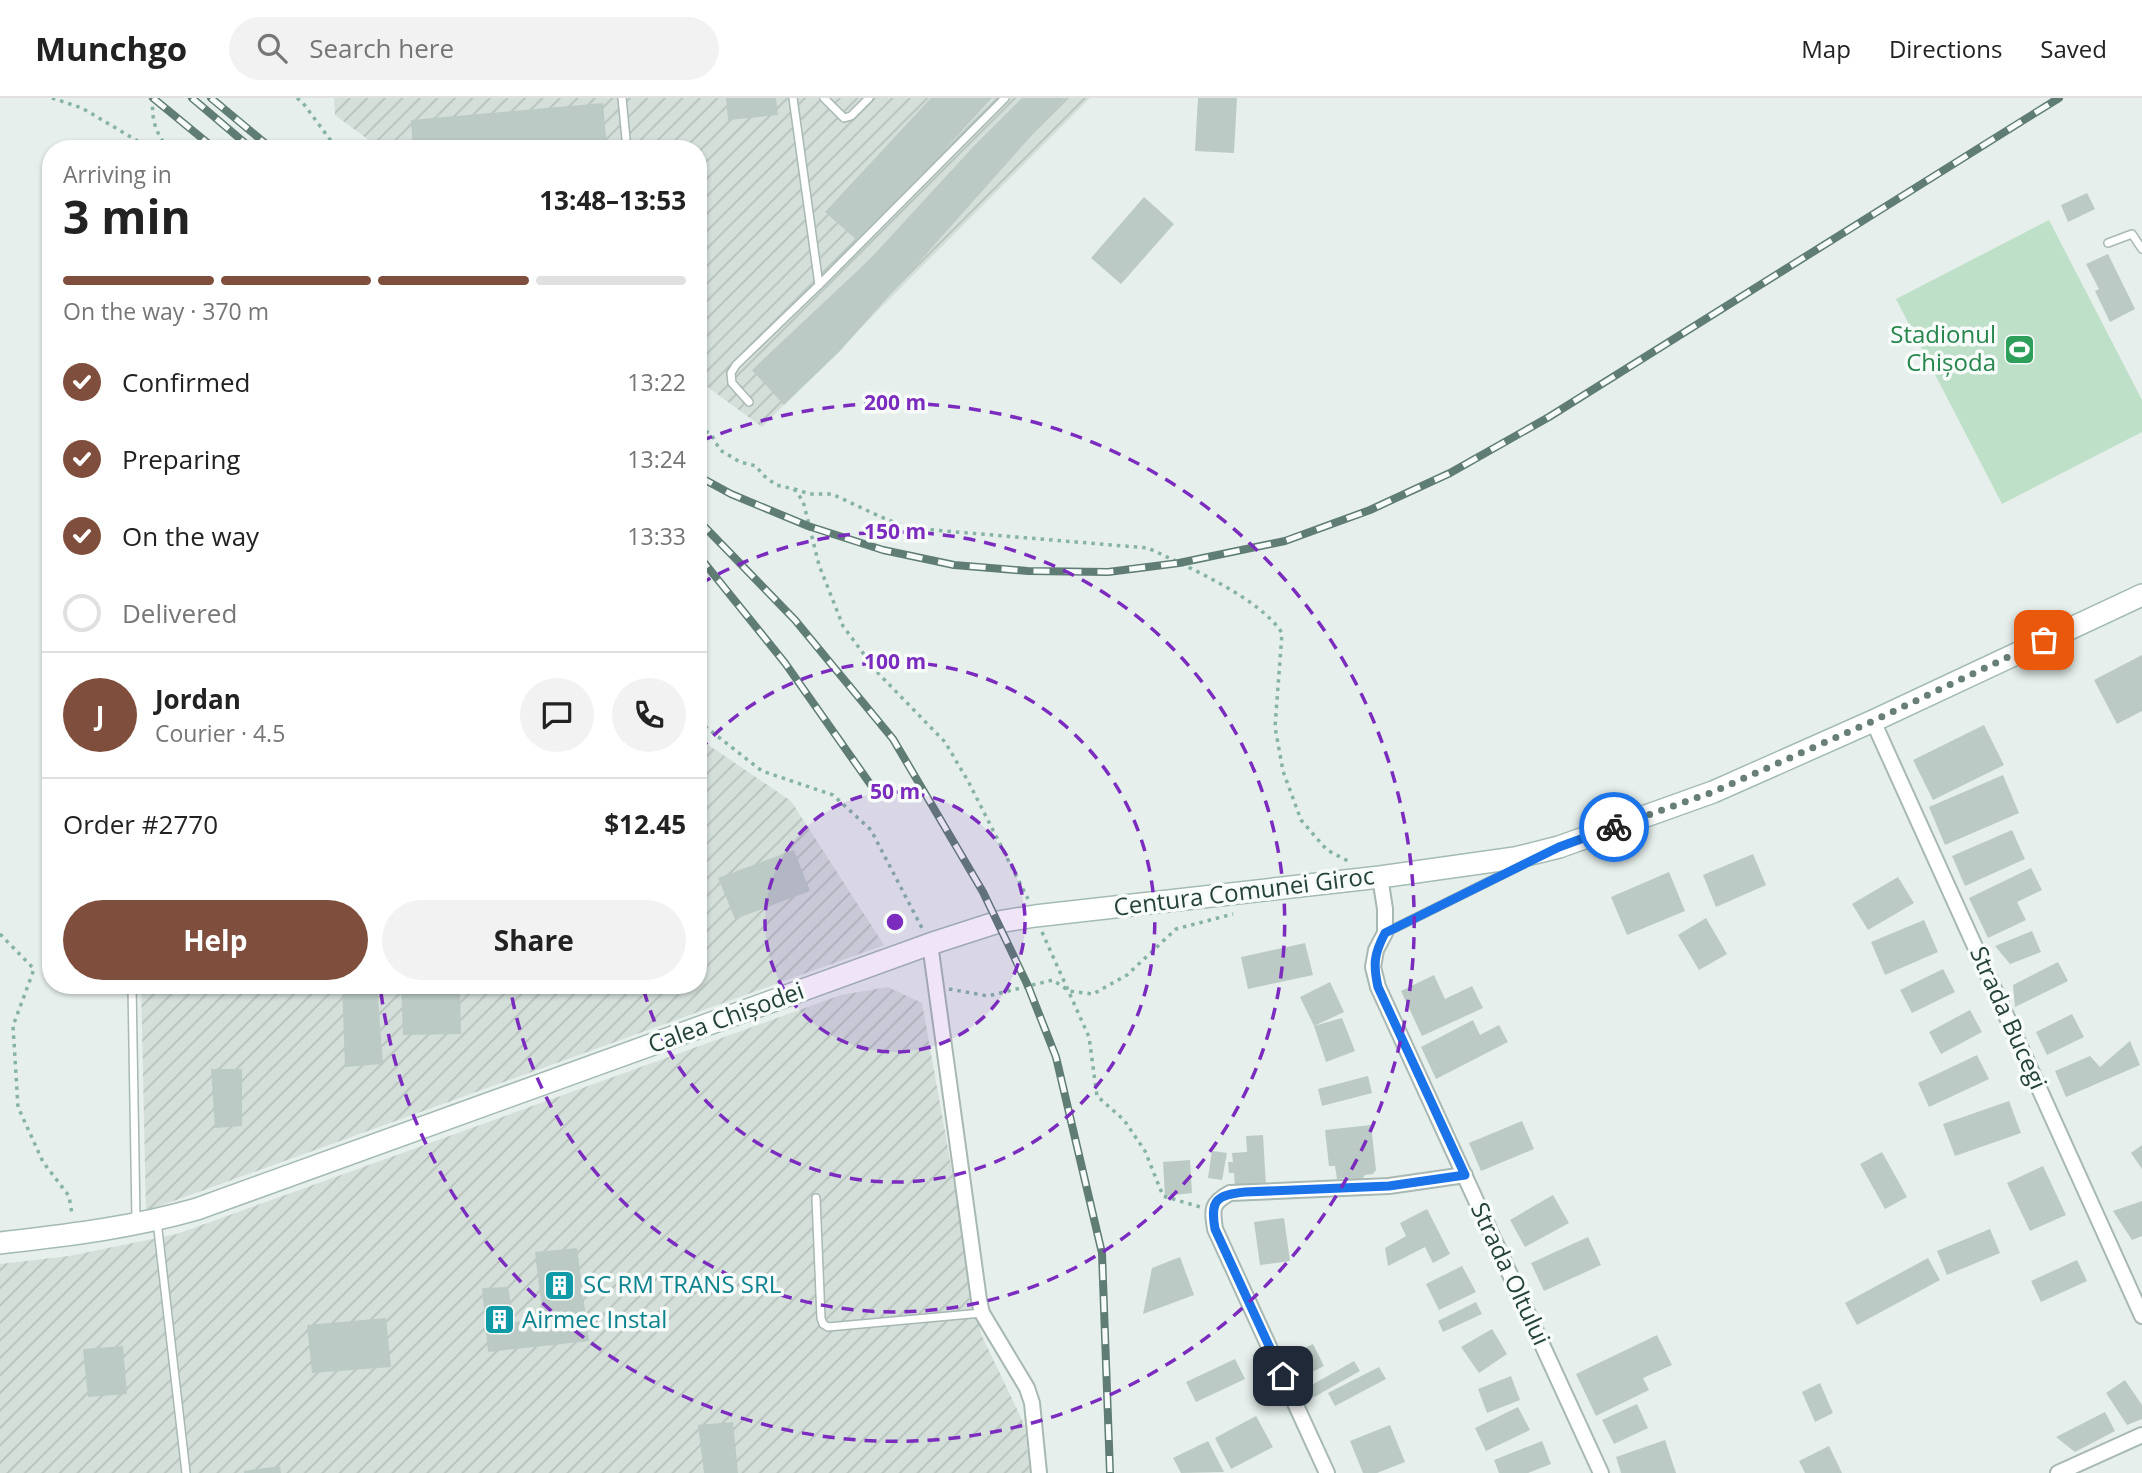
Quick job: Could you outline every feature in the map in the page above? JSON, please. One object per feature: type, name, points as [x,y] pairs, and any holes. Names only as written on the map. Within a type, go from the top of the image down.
[{"type":"main road","name":"Centura Comunei Giroc","points":[[930,944],[998,922],[1035,916],[1380,877],[1515,858],[1559,847],[1713,792],[1873,721],[2142,595]]},
{"type":"main road","name":"Calea Chișodei","points":[[0,1243],[147,1222],[197,1209],[930,944]]},
{"type":"street","name":"Strada Bucegi","points":[[1873,721],[2142,1316]]},
{"type":"street","name":"Strada Oltului","points":[[1380,877],[1385,909],[1385,933],[1376,950],[1373,967],[1378,987],[1601,1473]]},
{"type":"street","points":[[930,944],[982,1313],[1027,1388],[1032,1403],[1038,1473]]},
{"type":"street","points":[[1327,1473],[1215,1229],[1212,1211],[1217,1200],[1230,1194],[1389,1186],[1465,1175]]},
{"type":"street","points":[[2059,1473],[2142,1434]]},
{"type":"lane","points":[[622,98],[626,140]]},
{"type":"lane","points":[[793,98],[819,285]]},
{"type":"lane","points":[[824,98],[844,118],[851,116],[869,98]]},
{"type":"lane","points":[[749,402],[732,383],[731,373],[736,365],[1005,98]]},
{"type":"lane","points":[[2108,243],[2132,234],[2142,248]]},
{"type":"lane","points":[[1385,933],[1559,847]]},
{"type":"lane","points":[[133,994],[147,1222],[186,1473]]},
{"type":"lane","points":[[816,1198],[823,1324],[828,1327],[982,1313]]},
{"type":"path","points":[[52,98],[82,108],[135,140]]},
{"type":"path","points":[[153,98],[152,108],[158,136],[161,140]]},
{"type":"path","points":[[297,98],[330,140]]},
{"type":"path","points":[[707,433],[720,450],[740,462],[756,466],[776,485],[810,494],[832,494],[909,528],[1148,548],[1254,604],[1275,622],[1282,633],[1275,727],[1283,771],[1301,820],[1327,850],[1380,877]]},
{"type":"path","points":[[794,489],[803,501],[819,565],[843,626],[877,673],[945,742],[968,780],[1018,877],[1089,1037],[1097,1096],[1124,1120],[1145,1151],[1163,1196],[1212,1211]]},
{"type":"path","points":[[707,728],[762,771],[834,795],[871,830],[930,944]]},
{"type":"path","points":[[937,987],[988,996],[1053,981],[1069,991],[1093,994],[1126,975],[1176,929],[1240,912]]},
{"type":"path","points":[[0,934],[34,969],[13,1026],[18,1107],[43,1162],[69,1196],[75,1234]]},
{"type":"shaded area","points":[[334,98],[1090,98],[762,427],[707,387],[707,140],[369,140],[335,115]]},
{"type":"shaded area","points":[[707,744],[791,801],[884,945],[146,1211],[141,994],[707,994]]},
{"type":"shaded area","points":[[888,987],[922,1003],[981,1334],[1025,1426],[1030,1473],[0,1473],[0,1264],[69,1256],[177,1234],[841,995]]},
{"type":"green space","name":"Stadionul Chișoda","points":[[2049,220],[2142,400],[2142,432],[2002,504],[1896,299]]},
{"type":"building","points":[[726,98],[776,98],[778,115],[728,120]]},
{"type":"building","points":[[931,98],[992,98],[859,242],[825,212]]},
{"type":"building","points":[[1022,98],[1065,98],[840,351],[784,405],[752,370],[870,259]]},
{"type":"building","points":[[1198,98],[1237,98],[1234,153],[1195,151]]},
{"type":"building","points":[[603,103],[606,140],[412,140],[411,120]]},
{"type":"building","points":[[2087,193],[2095,209],[2068,222],[2061,205]]},
{"type":"building","points":[[1144,197],[1174,224],[1121,284],[1091,258]]},
{"type":"building","points":[[2108,254],[2135,309],[2110,322],[2095,291],[2099,289],[2086,264]]},
{"type":"building","points":[[2142,655],[2142,711],[2117,724],[2094,680]]},
{"type":"building","points":[[1984,725],[2004,765],[1933,800],[1913,760]]},
{"type":"building","points":[[2003,775],[2019,813],[1945,845],[1929,807]]},
{"type":"building","points":[[2012,830],[2025,859],[1965,886],[1952,856]]},
{"type":"building","points":[[794,850],[810,891],[735,919],[718,878]]},
{"type":"building","points":[[1753,854],[1766,885],[1716,907],[1703,875]]},
{"type":"building","points":[[2031,868],[2042,890],[2017,902],[2026,920],[1988,938],[1969,898]]},
{"type":"building","points":[[1669,872],[1685,911],[1627,935],[1611,897]]},
{"type":"building","points":[[1898,877],[1914,903],[1868,930],[1852,904]]},
{"type":"building","points":[[1706,918],[1727,954],[1699,970],[1678,935]]},
{"type":"building","points":[[1924,920],[1938,952],[1885,975],[1871,942]]},
{"type":"building","points":[[2032,931],[2041,952],[2010,964],[1995,946]]},
{"type":"building","points":[[1305,943],[1313,975],[1248,989],[1241,957]]},
{"type":"building","points":[[2058,962],[2068,981],[2015,1007],[2013,985]]},
{"type":"building","points":[[1943,969],[1955,992],[1912,1013],[1900,990]]},
{"type":"building","points":[[1434,975],[1445,999],[1472,986],[1483,1008],[1422,1036],[1401,991]]},
{"type":"building","points":[[1330,982],[1344,1012],[1314,1026],[1300,997]]},
{"type":"building","points":[[342,994],[378,994],[383,1064],[345,1067]]},
{"type":"building","points":[[401,994],[460,994],[461,1034],[403,1035]]},
{"type":"building","points":[[1970,1010],[1982,1032],[1941,1054],[1929,1032]]},
{"type":"building","points":[[2072,1014],[2084,1037],[2047,1055],[2036,1032]]},
{"type":"building","points":[[1342,1018],[1355,1051],[1326,1062],[1314,1026]]},
{"type":"building","points":[[1473,1020],[1480,1035],[1499,1025],[1508,1042],[1436,1079],[1421,1047]]},
{"type":"building","points":[[2130,1041],[2140,1065],[2066,1097],[2055,1071],[2090,1056],[2100,1067]]},
{"type":"building","points":[[1977,1055],[1989,1079],[1929,1107],[1918,1083]]},
{"type":"building","points":[[211,1069],[242,1069],[242,1126],[215,1128]]},
{"type":"building","points":[[1368,1076],[1372,1093],[1322,1106],[1318,1089]]},
{"type":"building","points":[[2009,1101],[2021,1133],[1955,1156],[1943,1124]]},
{"type":"building","points":[[1522,1121],[1534,1149],[1481,1171],[1469,1143]]},
{"type":"building","points":[[1371,1125],[1376,1170],[1373,1174],[1365,1175],[1361,1181],[1337,1179],[1335,1166],[1329,1166],[1325,1130]]},
{"type":"building","points":[[1263,1135],[1266,1186],[1235,1188],[1234,1173],[1229,1173],[1228,1162],[1233,1162],[1232,1153],[1247,1152],[1246,1136]]},
{"type":"building","points":[[2142,1145],[2142,1169],[2131,1153]]},
{"type":"building","points":[[1212,1151],[1227,1153],[1222,1180],[1208,1178]]},
{"type":"building","points":[[1882,1152],[1907,1197],[1885,1209],[1860,1164]]},
{"type":"building","points":[[1190,1160],[1192,1193],[1165,1196],[1163,1162]]},
{"type":"building","points":[[2043,1166],[2066,1215],[2030,1231],[2007,1183]]},
{"type":"building","points":[[1553,1195],[1569,1223],[1525,1247],[1510,1220]]},
{"type":"building","points":[[2142,1201],[2142,1236],[2132,1240],[2113,1211]]},
{"type":"building","points":[[1427,1209],[1450,1254],[1433,1263],[1425,1247],[1388,1266],[1385,1248],[1406,1236],[1400,1223]]},
{"type":"building","points":[[1284,1218],[1290,1261],[1260,1265],[1254,1222]]},
{"type":"building","points":[[1990,1229],[2000,1253],[1947,1275],[1937,1251]]},
{"type":"building","points":[[1588,1237],[1601,1265],[1544,1291],[1531,1263]]},
{"type":"building","name":"SC RM TRANS SRL","points":[[577,1248],[589,1341],[488,1352],[482,1288],[508,1287],[514,1322],[543,1319],[535,1252]]},
{"type":"building","points":[[1180,1257],[1194,1295],[1143,1314],[1152,1268]]},
{"type":"building","points":[[1928,1258],[1940,1280],[1857,1325],[1845,1303]]},
{"type":"building","points":[[2077,1260],[2087,1281],[2041,1302],[2031,1281]]},
{"type":"building","points":[[1462,1266],[1476,1292],[1439,1310],[1426,1284]]},
{"type":"building","points":[[1476,1302],[1482,1314],[1443,1332],[1438,1321]]},
{"type":"building","points":[[386,1318],[391,1367],[312,1373],[307,1325]]},
{"type":"building","points":[[1492,1329],[1507,1354],[1479,1373],[1461,1347]]},
{"type":"building","points":[[1657,1335],[1672,1365],[1643,1378],[1649,1390],[1596,1416],[1576,1374]]},
{"type":"building","points":[[1313,1344],[1324,1366],[1298,1379],[1287,1356]]},
{"type":"building","points":[[123,1346],[127,1394],[88,1397],[83,1349]]},
{"type":"building","points":[[1235,1359],[1245,1379],[1196,1402],[1186,1382]]},
{"type":"building","points":[[1354,1361],[1360,1371],[1309,1400],[1303,1390]]},
{"type":"building","points":[[1379,1367],[1386,1379],[1335,1406],[1328,1393]]},
{"type":"building","points":[[1511,1376],[1520,1400],[1487,1413],[1478,1389]]},
{"type":"building","points":[[2125,1380],[2142,1405],[2142,1419],[2127,1425],[2106,1393]]},
{"type":"building","points":[[1820,1383],[1833,1413],[1815,1422],[1802,1392]]},
{"type":"building","points":[[1637,1404],[1648,1428],[1614,1444],[1602,1420]]},
{"type":"building","points":[[1518,1407],[1530,1430],[1486,1451],[1475,1428]]},
{"type":"building","points":[[2105,1412],[2115,1431],[2075,1452],[2056,1437]]},
{"type":"building","points":[[1256,1416],[1273,1447],[1231,1469],[1215,1438]]},
{"type":"building","points":[[733,1422],[738,1473],[704,1473],[698,1425]]},
{"type":"building","points":[[1390,1425],[1405,1462],[1377,1473],[1363,1473],[1350,1441]]},
{"type":"building","points":[[1665,1440],[1676,1473],[1621,1473],[1616,1457]]},
{"type":"building","points":[[1208,1441],[1224,1472],[1181,1473],[1173,1458]]},
{"type":"building","points":[[1542,1441],[1551,1464],[1528,1473],[1499,1473],[1494,1460]]},
{"type":"building","points":[[1829,1446],[1842,1473],[1805,1473],[1799,1461]]},
{"type":"building","points":[[280,1466],[281,1473],[244,1473],[244,1471]]},
{"type":"railway","points":[[153,98],[204,140]]},
{"type":"railway","points":[[192,98],[241,140]]},
{"type":"railway","points":[[211,98],[261,140]]},
{"type":"railway","points":[[707,481],[731,494],[808,526],[883,550],[954,565],[1028,571],[1108,572],[1179,563],[1285,541],[1370,510],[1450,473],[1549,417],[2059,98]]},
{"type":"railway","points":[[707,529],[795,620],[893,739],[983,892],[1028,986],[1056,1057],[1102,1253],[1110,1473]]},
{"type":"railway","points":[[707,566],[785,663],[873,788]]},
{"type":"way so far","points":[[1614,827],[1713,792],[1873,721],[2044,640]]},
{"type":"place","name":"Stadionul Chișoda","points":[[2019,349]]},
{"type":"place","name":"SC RM TRANS SRL","points":[[560,1285]]},
{"type":"place","name":"Airmec Instal","points":[[499,1320]]},
{"type":"route","points":[[1283,1376],[1215,1229],[1212,1211],[1217,1200],[1230,1194],[1245,1192],[1389,1186],[1465,1175],[1378,987],[1373,967],[1376,950],[1385,933],[1559,847],[1614,827]]}]
